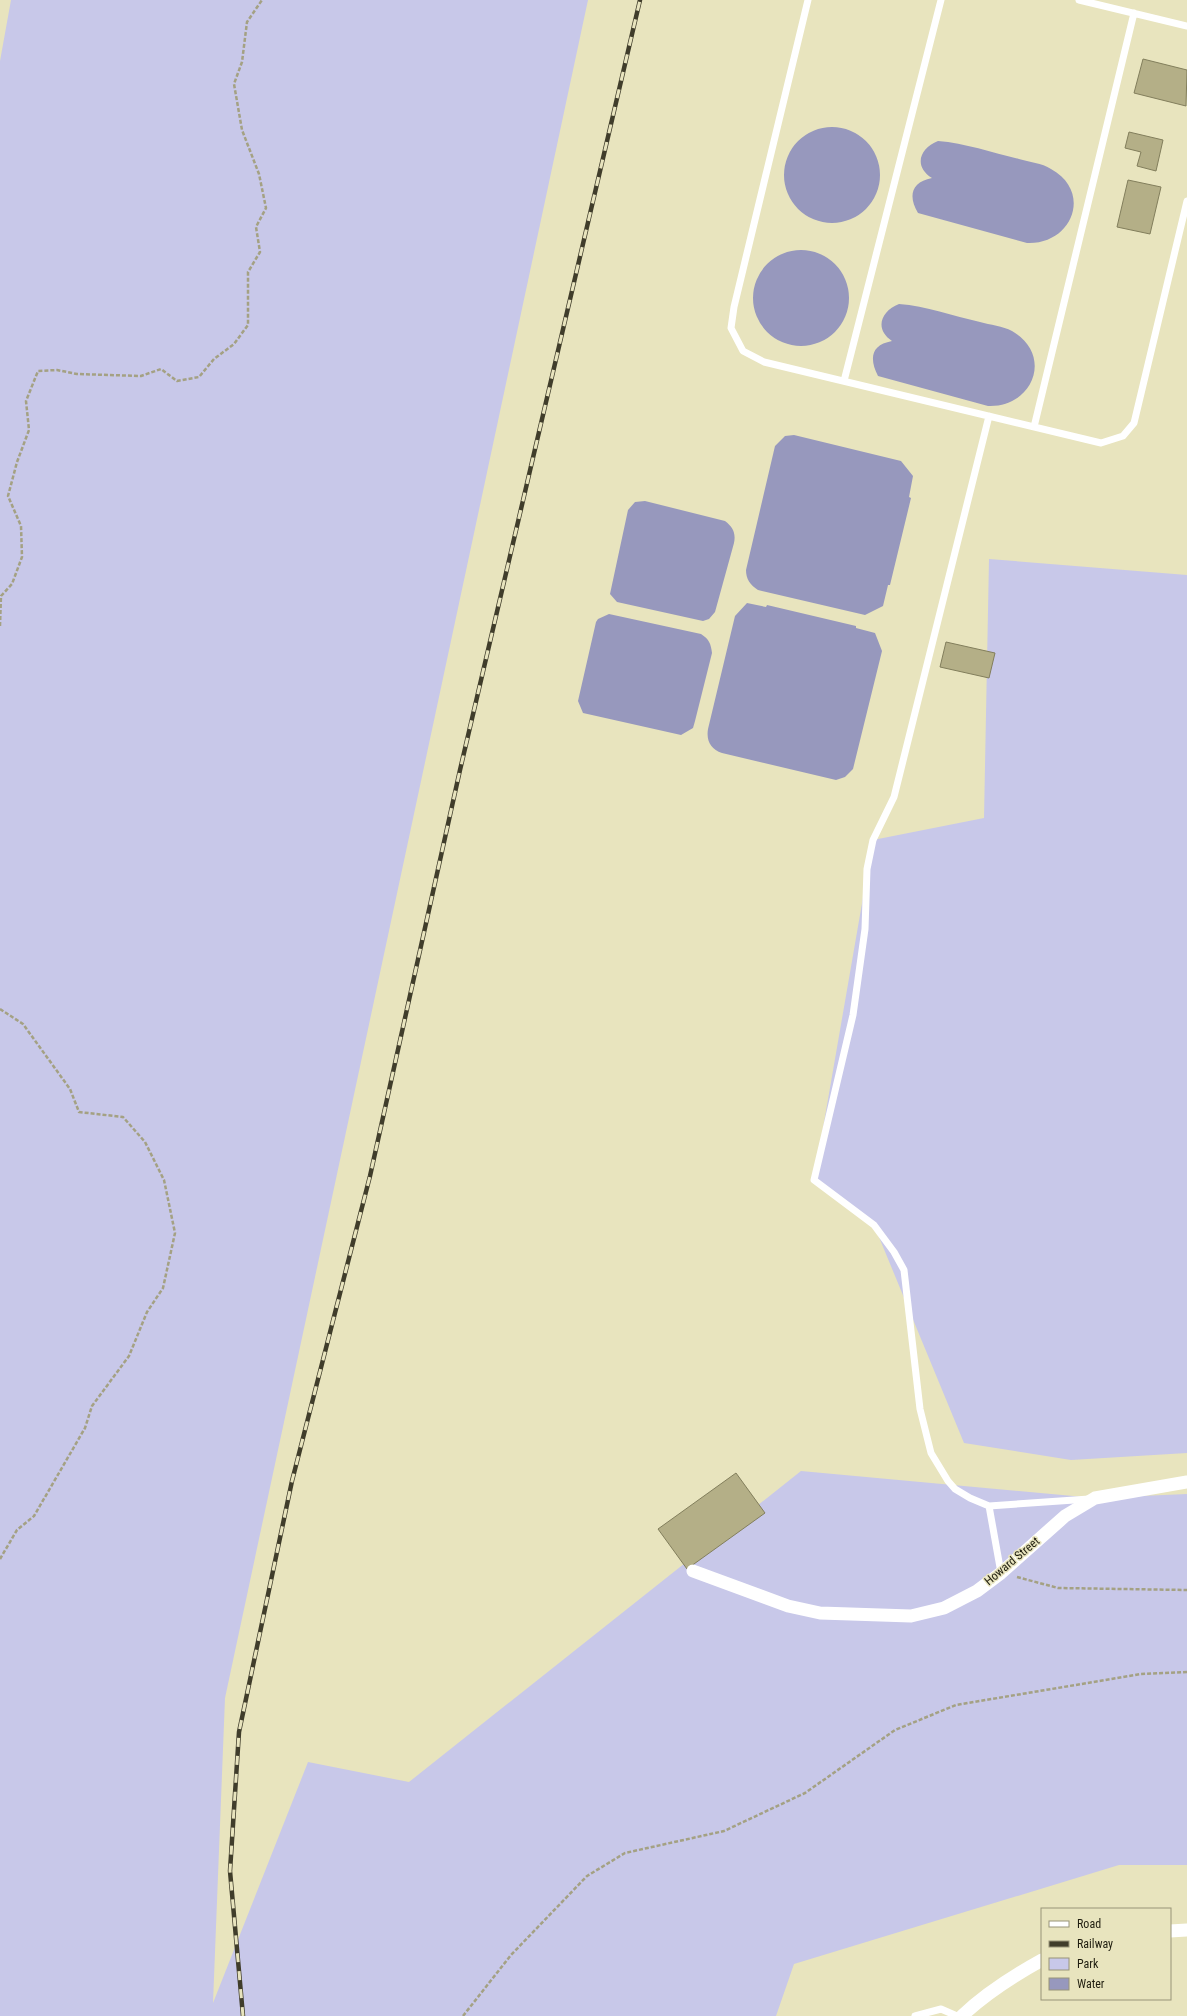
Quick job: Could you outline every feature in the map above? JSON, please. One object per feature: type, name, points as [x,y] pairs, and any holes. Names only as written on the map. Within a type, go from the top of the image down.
[{"type":"street","name":"Howard Street","points":[[693,1571],[788,1606],[820,1613],[911,1616],[944,1608],[977,1591],[1001,1573],[1064,1516],[1095,1498],[1187,1482]]},
{"type":"street","points":[[1171,1931],[1187,1930]]},
{"type":"street","points":[[962,2016],[980,1999],[1014,1976],[1041,1961]]},
{"type":"lane","points":[[808,0],[734,307],[731,328],[743,351],[764,362],[1101,443],[1123,436],[1134,422],[1187,201]]},
{"type":"lane","points":[[844,381],[941,0]]},
{"type":"lane","points":[[1079,0],[1187,26]]},
{"type":"lane","points":[[1034,427],[1134,13]]},
{"type":"lane","points":[[989,416],[894,797],[873,840],[866,868],[865,929],[853,1016],[814,1180],[874,1225],[894,1252],[904,1270],[920,1409],[931,1453],[955,1488],[970,1498],[989,1506],[1095,1498]]},
{"type":"lane","points":[[989,1506],[1001,1573]]},
{"type":"lane","points":[[915,2016],[941,2009],[957,2016]]},
{"type":"path","points":[[0,626],[1,596],[12,584],[22,557],[21,526],[8,496],[17,462],[29,430],[26,401],[38,371],[58,370],[77,374],[141,376],[161,369],[177,381],[199,377],[214,359],[234,344],[248,324],[248,272],[260,252],[256,227],[266,208],[260,174],[242,130],[234,84],[242,62],[247,22],[262,0]]},
{"type":"path","points":[[0,1009],[23,1024],[70,1089],[79,1112],[123,1117],[145,1142],[164,1180],[175,1233],[163,1288],[147,1312],[129,1356],[92,1406],[85,1428],[34,1516],[17,1530],[0,1559]]},
{"type":"path","points":[[1001,1573],[1058,1588],[1187,1590]]},
{"type":"path","points":[[463,2016],[511,1955],[587,1876],[625,1853],[724,1831],[804,1792],[895,1730],[956,1705],[1141,1674],[1187,1672]]},
{"type":"green space","points":[[11,0],[588,0],[225,1698],[213,2003],[308,1762],[409,1782],[801,1471],[1095,1498],[1187,1494],[1187,1865],[1119,1865],[794,1964],[776,2016],[0,2016],[0,61]]},
{"type":"green space","points":[[989,559],[1187,575],[1187,1453],[1071,1460],[964,1443],[874,1225],[814,1180],[873,840],[984,818]]},
{"type":"water","points":[[832,127],[850,131],[866,141],[876,157],[880,175],[876,193],[866,209],[850,219],[832,223],[814,219],[798,209],[788,193],[784,175],[788,157],[798,141],[814,131]]},
{"type":"water","points":[[938,141],[979,148],[1040,164],[1051,169],[1064,179],[1071,191],[1074,203],[1072,215],[1065,227],[1056,236],[1043,241],[1027,243],[918,213],[913,201],[913,191],[920,183],[932,178],[922,168],[921,158],[927,148]]},
{"type":"water","points":[[801,250],[819,254],[835,264],[845,280],[849,298],[845,316],[835,332],[819,342],[801,346],[783,342],[767,332],[757,316],[753,298],[757,280],[767,264],[783,254]]},
{"type":"water","points":[[899,304],[929,309],[1012,331],[1025,341],[1032,353],[1035,366],[1033,378],[1026,389],[1017,398],[1004,404],[988,406],[878,376],[873,364],[874,353],[880,346],[892,341],[883,331],[882,321],[888,311]]},
{"type":"water","points":[[794,435],[901,461],[913,476],[909,497],[911,498],[890,585],[888,585],[883,606],[865,615],[758,590],[748,579],[746,570],[775,446],[785,436]]},
{"type":"water","points":[[645,501],[725,521],[732,528],[735,536],[734,543],[715,612],[709,619],[703,621],[617,602],[610,594],[628,510],[635,502]]},
{"type":"water","points":[[747,603],[766,607],[767,605],[856,626],[856,628],[875,633],[882,651],[853,769],[845,777],[836,780],[722,753],[710,744],[708,729],[735,616]]},
{"type":"water","points":[[609,614],[701,634],[708,640],[712,653],[693,728],[681,735],[583,713],[578,701],[596,622],[598,619]]},
{"type":"building","points":[[1143,59],[1187,70],[1186,106],[1134,93]]},
{"type":"building","points":[[1129,132],[1163,140],[1156,171],[1137,166],[1141,152],[1125,148]]},
{"type":"building","points":[[1128,180],[1161,187],[1150,234],[1117,227]]},
{"type":"building","points":[[946,642],[995,653],[989,678],[940,667]]},
{"type":"building","points":[[736,1473],[765,1513],[687,1569],[658,1529]]},
{"type":"railway","points":[[243,2016],[230,1871],[239,1732],[292,1481],[370,1176],[460,770],[640,0]]}]
